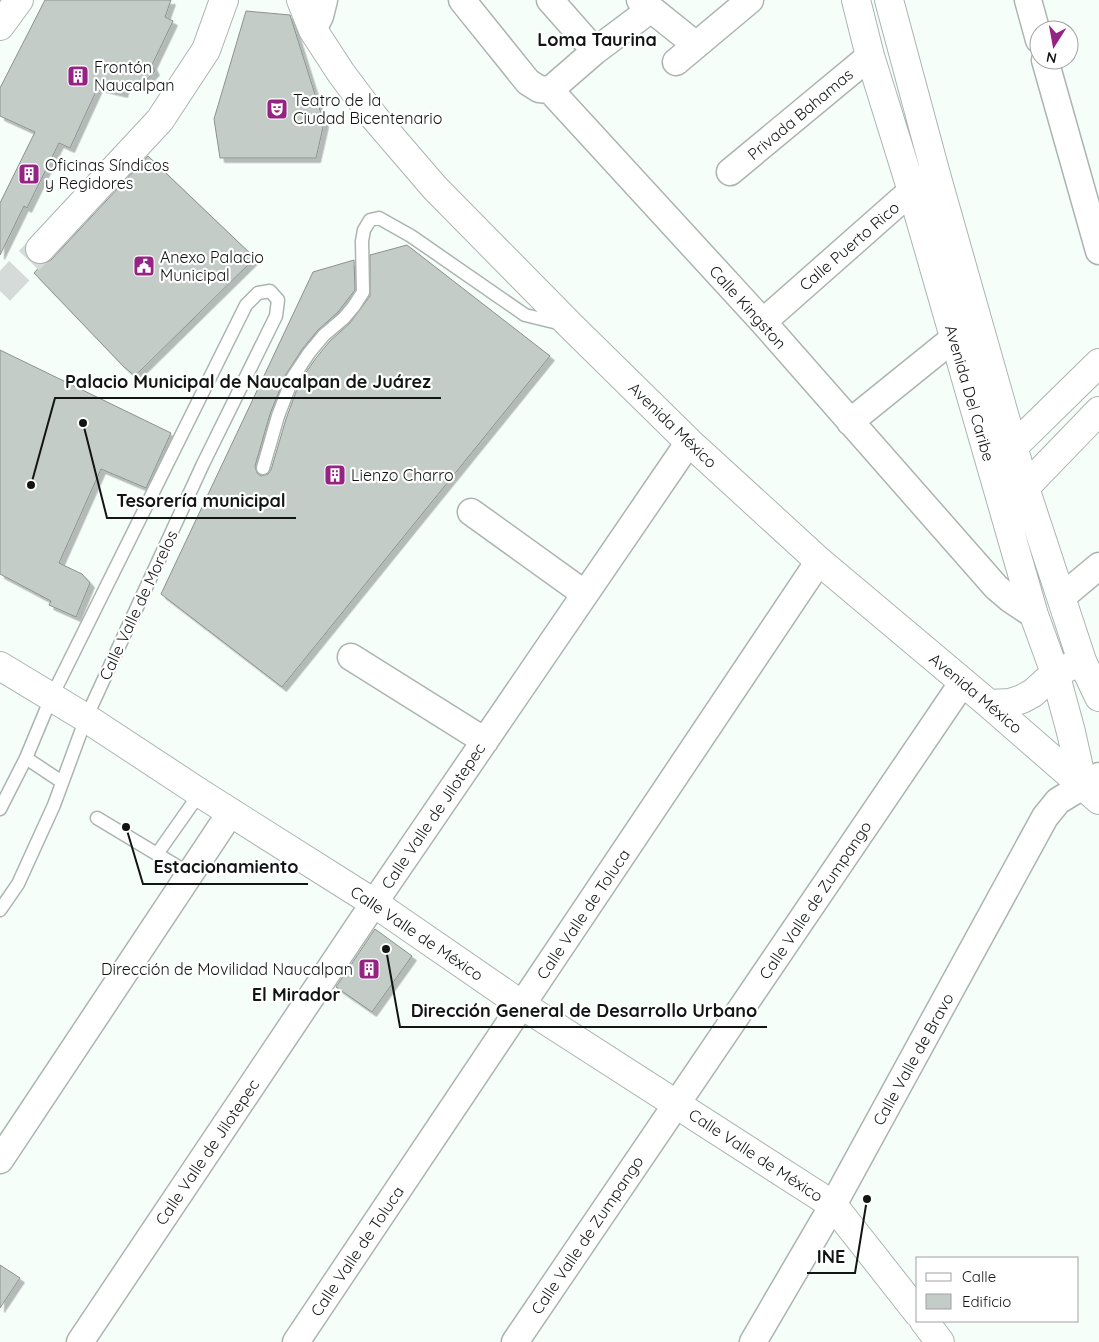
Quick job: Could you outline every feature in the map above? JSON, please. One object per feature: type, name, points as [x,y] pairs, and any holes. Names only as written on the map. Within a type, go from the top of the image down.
[{"type":"main road","points":[[0,26],[19,0]]},
{"type":"main road","points":[[40,249],[160,120],[206,50],[224,0]]},
{"type":"main road","name":"Avenida México","points":[[301,0],[313,30],[341,73],[374,117],[434,188],[572,327],[689,442],[818,561],[989,704],[1094,788]]},
{"type":"main road","name":"Avenida Del Caribe","points":[[856,0],[870,56],[912,191],[1034,615],[1055,673],[1071,732],[1094,788]]},
{"type":"main road","name":"Avenida Del Caribe","points":[[888,0],[934,171],[1025,488],[1082,661],[1099,697]]},
{"type":"main road","points":[[992,468],[1099,363]]},
{"type":"main road","points":[[1005,509],[1099,411]]},
{"type":"main road","points":[[989,704],[1010,703],[1022,699],[1033,693],[1055,673],[1082,661]]},
{"type":"main road","name":"Calle Valle de México","points":[[0,666],[86,718],[374,903],[522,1004],[833,1205],[916,1310]]},
{"type":"main road","points":[[925,1322],[940,1342]]},
{"type":"street","points":[[313,30],[320,16],[324,0]]},
{"type":"street","name":"Calle Kingston","points":[[462,0],[528,82],[539,89],[550,90],[762,322],[996,587],[1034,615]]},
{"type":"street","points":[[550,0],[595,51]]},
{"type":"street","points":[[676,62],[750,0]]},
{"type":"street","points":[[1028,0],[1034,20]]},
{"type":"street","points":[[550,90],[646,4],[696,45]]},
{"type":"street","name":"Privada Bahamas","points":[[730,172],[870,56]]},
{"type":"street","points":[[1048,70],[1099,251]]},
{"type":"street","name":"Calle Puerto Rico","points":[[762,322],[934,171]]},
{"type":"street","points":[[850,422],[954,338]]},
{"type":"street","name":"Calle Valle de Jilotepec","points":[[80,1342],[374,903],[689,442]]},
{"type":"street","points":[[471,512],[585,594]]},
{"type":"street","name":"Calle Valle de Toluca","points":[[296,1342],[818,561]]},
{"type":"street","points":[[1062,596],[1099,566]]},
{"type":"street","points":[[351,657],[484,742]]},
{"type":"street","name":"Calle Valle de Zumpango","points":[[515,1342],[963,682]]},
{"type":"street","name":"Calle Valle de Bravo","points":[[753,1342],[833,1205],[1045,817],[1058,801],[1094,788]]},
{"type":"street","points":[[0,1160],[231,812]]},
{"type":"lane","points":[[263,468],[278,416],[293,377],[324,335],[350,312],[363,292],[362,241],[364,230],[370,220],[379,218],[411,236],[526,315],[572,327]]},
{"type":"lane","name":"Calle Valle de Morelos","points":[[0,809],[26,758],[51,698],[246,305],[258,293],[270,291],[278,300],[276,316],[204,464],[86,718],[54,805],[18,884],[0,910]]},
{"type":"lane","points":[[26,758],[62,782]]},
{"type":"lane","points":[[157,854],[200,793]]},
{"type":"lane","points":[[97,818],[190,874]]},
{"type":"building","name":"Frontón Naucalpan","points":[[45,0],[171,0],[165,17],[173,21],[152,65],[155,71],[141,86],[127,81],[123,93],[98,87],[70,148],[59,143],[27,208],[24,206],[0,255],[0,203],[35,132],[0,116],[0,88]]},
{"type":"building","points":[[246,11],[290,15],[324,123],[316,158],[220,158],[214,119]]},
{"type":"building","name":"Anexo Palacio Municipal","points":[[148,156],[255,258],[135,376],[124,367],[34,273],[42,264],[51,260]]},
{"type":"building","name":"Lienzo Charro","points":[[407,245],[550,356],[282,687],[161,594],[313,272],[354,260],[355,290],[338,312],[318,330],[303,348],[286,374],[270,414],[255,466],[257,473],[261,476],[268,474],[271,470],[286,419],[300,381],[330,341],[350,323],[370,296],[370,255]]},
{"type":"building","points":[[0,350],[171,433],[146,488],[101,469],[59,563],[82,574],[90,583],[76,617],[49,605],[51,601],[0,574]]},
{"type":"building","name":"Dirección de Movilidad Naucalpan","points":[[375,929],[412,956],[372,1012],[336,987]]},
{"type":"building","points":[[0,1265],[20,1278],[0,1308]]},
{"type":"tunnel","points":[[0,291],[40,249]]},
{"type":"place","name":"Frontón Naucalpan","points":[[78,76]]},
{"type":"place","name":"Teatro de la Ciudad Bicentenario","points":[[277,109]]},
{"type":"place","name":"Oficinas Síndicos y Regidores","points":[[29,174]]},
{"type":"place","name":"Anexo Palacio Municipal","points":[[144,266]]},
{"type":"place","name":"Tesorería municipal","points":[[83,423]]},
{"type":"place","name":"Lienzo Charro","points":[[335,475]]},
{"type":"place","name":"Palacio Municipal de Naucalpan de Juárez","points":[[31,485]]},
{"type":"place","name":"Estacionamiento","points":[[126,827]]},
{"type":"place","name":"Dirección General de Desarrollo Urbano","points":[[386,949]]},
{"type":"place","name":"Dirección de Movilidad Naucalpan","points":[[369,969]]},
{"type":"place","name":"INE","points":[[867,1199]]},
{"type":"district","name":"Loma Taurina","points":[[597,40]]},
{"type":"district","name":"El Mirador","points":[[296,995]]}]
